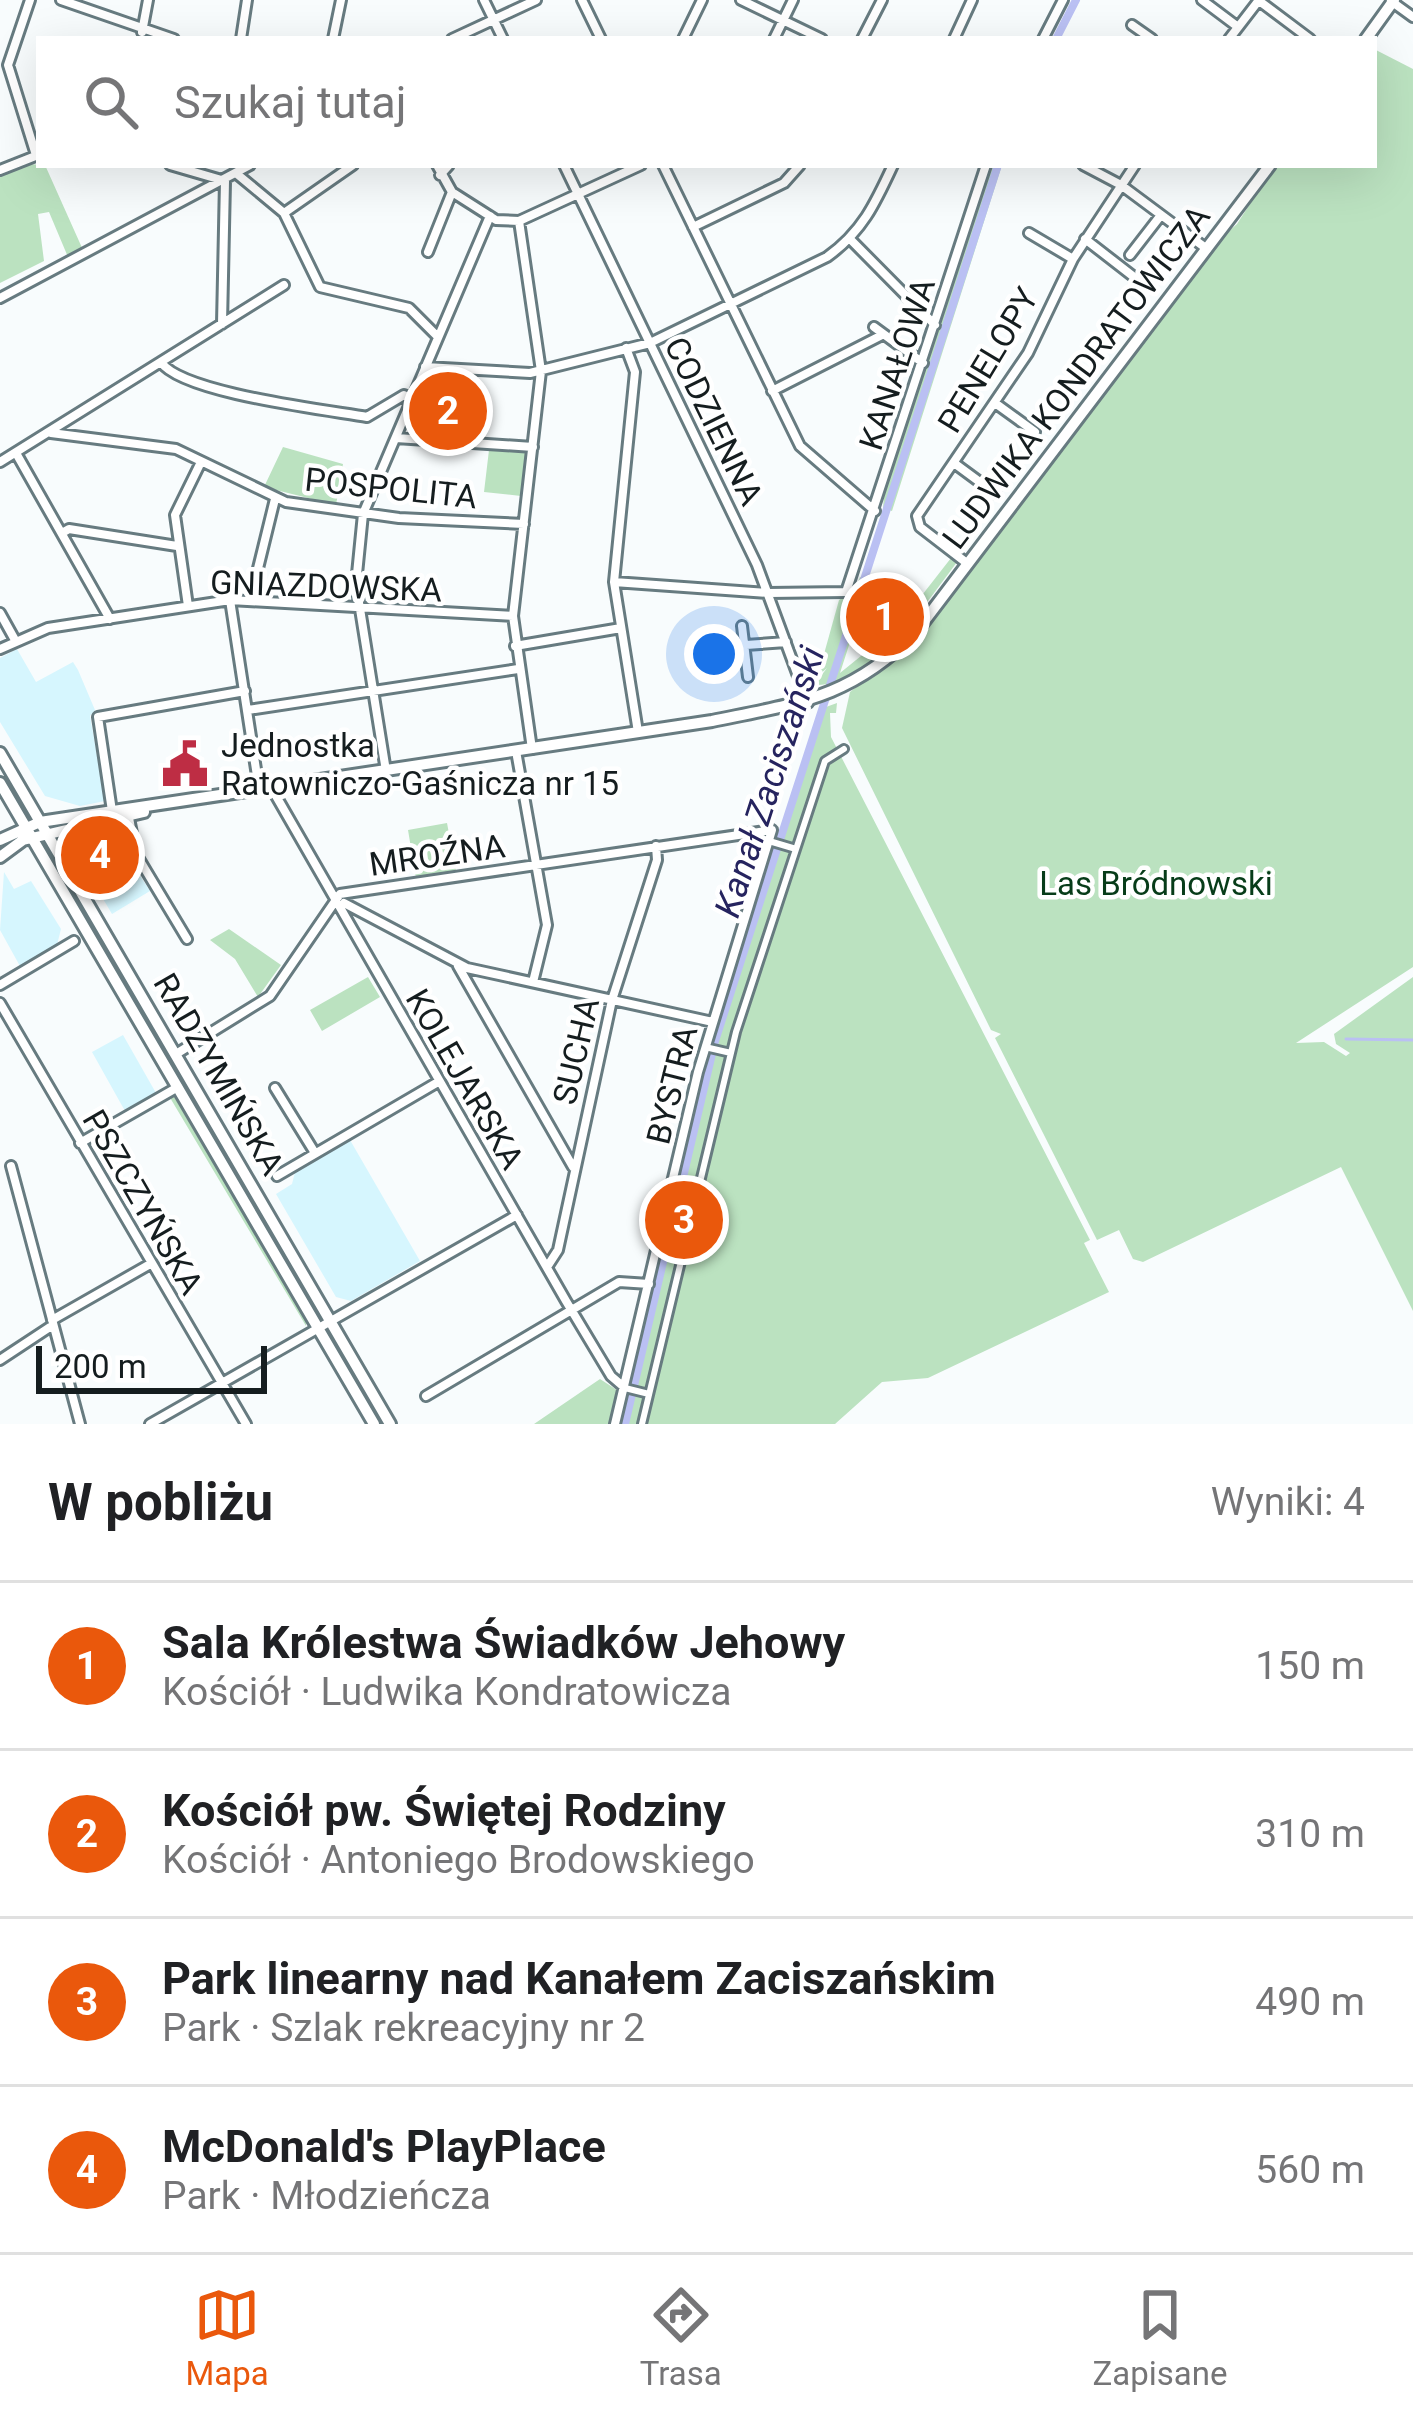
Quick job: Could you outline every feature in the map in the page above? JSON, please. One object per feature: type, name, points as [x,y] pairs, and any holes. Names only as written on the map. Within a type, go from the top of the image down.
[{"type":"main road","points":[[1368,36],[1392,1]]},
{"type":"main road","name":"LUDWIKA KONDRATOWICZA","points":[[154,808],[638,732],[832,694],[903,645],[1268,168]]},
{"type":"main road","name":"RADZYMIŃSKA","points":[[0,753],[390,1424]]},
{"type":"main road","name":"RADZYMIŃSKA","points":[[0,783],[374,1424]]},
{"type":"main road","points":[[0,841],[112,811],[154,808]]},
{"type":"main road","points":[[44,828],[129,818],[154,808]]},
{"type":"main road","points":[[0,857],[29,832]]},
{"type":"street","points":[[30,0],[8,65],[36,149]]},
{"type":"street","points":[[61,0],[160,36]]},
{"type":"street","points":[[142,32],[148,0]]},
{"type":"street","points":[[242,36],[248,0]]},
{"type":"street","points":[[334,36],[341,0]]},
{"type":"street","points":[[484,0],[502,36]]},
{"type":"street","points":[[459,36],[536,0]]},
{"type":"street","points":[[582,0],[600,36]]},
{"type":"street","points":[[684,36],[702,0]]},
{"type":"street","points":[[741,0],[816,36]]},
{"type":"street","points":[[775,36],[793,0]]},
{"type":"street","points":[[864,36],[882,0]]},
{"type":"street","points":[[955,36],[972,0]]},
{"type":"street","points":[[1045,36],[1063,0]]},
{"type":"street","points":[[1202,0],[1238,27]]},
{"type":"street","points":[[1231,36],[1258,0],[1306,36]]},
{"type":"street","points":[[1392,1],[1413,17]]},
{"type":"street","points":[[1132,25],[1148,36]]},
{"type":"street","points":[[0,170],[36,156]]},
{"type":"street","points":[[180,168],[225,181]]},
{"type":"street","points":[[0,298],[246,168]]},
{"type":"street","points":[[284,213],[349,168]]},
{"type":"street","name":"CODZIENNA","points":[[565,168],[769,593],[813,701]]},
{"type":"street","points":[[439,170],[452,192],[490,217],[519,221],[635,168]]},
{"type":"street","points":[[664,168],[809,457],[876,511]]},
{"type":"street","points":[[693,226],[784,183],[797,168]]},
{"type":"street","points":[[425,367],[542,371],[650,343],[851,240],[870,215],[892,168]]},
{"type":"street","name":"KANAŁOWA","points":[[769,593],[838,596],[853,578],[985,168]]},
{"type":"street","points":[[1089,168],[1120,185],[1207,249]]},
{"type":"street","name":"PENELOPY","points":[[968,564],[916,520],[1037,337],[1072,259],[1133,168]]},
{"type":"street","points":[[237,174],[284,213],[320,287],[409,308],[438,337]]},
{"type":"street","points":[[222,324],[225,181]]},
{"type":"street","points":[[428,253],[452,192]]},
{"type":"street","points":[[1130,255],[1161,214]]},
{"type":"street","points":[[386,771],[356,584],[363,514],[490,217]]},
{"type":"street","points":[[519,221],[542,371],[513,616],[532,748]]},
{"type":"street","points":[[1029,232],[1072,259]]},
{"type":"street","points":[[1085,239],[1134,277]]},
{"type":"street","points":[[851,240],[935,325]]},
{"type":"street","points":[[0,462],[284,285]]},
{"type":"street","points":[[772,391],[878,331],[923,363]]},
{"type":"street","points":[[626,348],[635,372],[614,582],[638,732]]},
{"type":"street","points":[[161,362],[168,373],[203,384],[367,417],[404,395],[412,399]]},
{"type":"street","points":[[995,403],[1035,432]]},
{"type":"street","name":"POSPOLITA","points":[[51,433],[176,449],[275,499],[363,514],[524,524]]},
{"type":"street","points":[[396,438],[533,447]]},
{"type":"street","points":[[16,453],[110,619]]},
{"type":"street","points":[[188,606],[175,515],[201,462]]},
{"type":"street","points":[[953,463],[996,494]]},
{"type":"street","points":[[250,601],[275,499]]},
{"type":"street","points":[[62,533],[69,529],[177,546]]},
{"type":"street","points":[[614,582],[769,593]]},
{"type":"street","points":[[230,600],[266,790]]},
{"type":"street","name":"GNIAZDOWSKA","points":[[0,650],[49,628],[230,600],[513,616]]},
{"type":"street","points":[[0,613],[15,640]]},
{"type":"street","points":[[742,626],[748,677]]},
{"type":"street","points":[[515,646],[621,628]]},
{"type":"street","points":[[745,645],[786,641]]},
{"type":"street","points":[[248,710],[518,669]]},
{"type":"street","points":[[112,811],[98,717],[245,691]]},
{"type":"street","points":[[642,1424],[731,1053],[825,760],[844,749]]},
{"type":"street","points":[[516,751],[547,926],[533,982]]},
{"type":"street","name":"KOLEJARSKA","points":[[266,790],[611,1376],[630,1389]]},
{"type":"street","points":[[129,818],[136,854],[187,939]]},
{"type":"street","name":"MROŹNA","points":[[176,1054],[269,996],[333,899],[772,830]]},
{"type":"street","name":"BYSTRA","points":[[615,1424],[630,1389],[650,1284],[711,1049],[712,1022],[776,843],[772,830]]},
{"type":"street","points":[[776,843],[796,850]]},
{"type":"street","name":"SUCHA","points":[[547,1267],[556,1257],[612,1000],[657,860],[656,846]]},
{"type":"street","points":[[344,903],[456,964],[712,1022]]},
{"type":"street","points":[[0,985],[74,941]]},
{"type":"street","points":[[456,964],[574,1168]]},
{"type":"street","name":"PSZCZYŃSKA","points":[[0,1003],[246,1424]]},
{"type":"street","points":[[711,1049],[731,1053]]},
{"type":"street","points":[[277,1176],[438,1082]]},
{"type":"street","points":[[80,1143],[178,1087]]},
{"type":"street","points":[[275,1088],[315,1154]]},
{"type":"street","points":[[11,1166],[80,1424]]},
{"type":"street","points":[[150,1424],[517,1215]]},
{"type":"street","points":[[0,1360],[152,1263]]},
{"type":"street","points":[[426,1396],[619,1282],[650,1284]]},
{"type":"street","points":[[630,1389],[649,1394]]},
{"type":"shaded area","points":[[17,649],[36,682],[73,662],[78,670],[95,710],[90,716],[105,801],[80,806],[45,796],[0,722],[0,658]]},
{"type":"shaded area","points":[[124,827],[130,860],[150,891],[112,914],[77,855],[81,844]]},
{"type":"shaded area","points":[[4,872],[14,889],[31,881],[61,929],[57,945],[21,968],[0,930]]},
{"type":"shaded area","points":[[123,1035],[156,1093],[125,1111],[92,1052]]},
{"type":"shaded area","points":[[350,1140],[420,1261],[351,1301],[336,1297],[276,1194],[292,1184],[295,1172]]},
{"type":"green space","name":"Las Bródnowski","points":[[1377,51],[1413,69],[1413,967],[1296,1043],[1324,1042],[1346,1056],[1350,1053],[1336,1044],[1334,1034],[1413,977],[1413,1311],[1341,1167],[1143,1262],[1133,1259],[1119,1230],[1097,1240],[995,1038],[1001,1034],[991,1030],[842,728],[850,692],[916,639],[1218,241],[1237,224],[1273,168],[1377,168]]},
{"type":"green space","points":[[27,164],[46,168],[83,250],[68,257],[49,212],[38,214],[44,261],[0,283],[0,176]]},
{"type":"green space","points":[[989,168],[1001,168],[892,511],[883,508]]},
{"type":"green space","points":[[283,447],[343,464],[336,505],[264,487]]},
{"type":"green space","points":[[489,450],[527,451],[521,496],[484,492]]},
{"type":"green space","points":[[951,558],[957,562],[876,658],[835,682],[814,685],[827,668],[812,681],[810,675],[819,672],[839,600],[856,588],[860,577],[870,580],[840,673],[898,626]]},
{"type":"green space","points":[[837,703],[836,713],[830,713],[831,737],[1090,1240],[1084,1243],[1109,1292],[928,1378],[882,1382],[835,1424],[626,1424],[716,1042],[826,707]]},
{"type":"green space","points":[[447,823],[456,871],[416,878],[408,830]]},
{"type":"green space","points":[[229,929],[281,965],[258,997],[235,959],[210,940]]},
{"type":"green space","points":[[368,977],[380,997],[322,1031],[310,1010]]},
{"type":"green space","points":[[172,1093],[306,1321],[306,1326],[169,1096]]},
{"type":"green space","points":[[600,1379],[620,1392],[610,1424],[534,1424]]},
{"type":"waterway","name":"Kanał Zaciszański","points":[[1058,36],[1076,0]]},
{"type":"waterway","name":"Kanał Zaciszański","points":[[625,1424],[715,1041],[997,168]]},
{"type":"waterway","points":[[1346,1039],[1413,1040]]},
{"type":"place","name":"Kościół pw. Świętej Rodziny","points":[[448,411]]},
{"type":"place","name":"Sala Królestwa Świadków Jehowy","points":[[885,617]]},
{"type":"place","name":"Jednostka Ratowniczo-Gaśnicza nr 15","points":[[185,764]]},
{"type":"place","name":"McDonald's PlayPlace","points":[[100,855]]},
{"type":"place","name":"Park linearny nad Kanałem Zaciszańskim","points":[[684,1220]]}]
